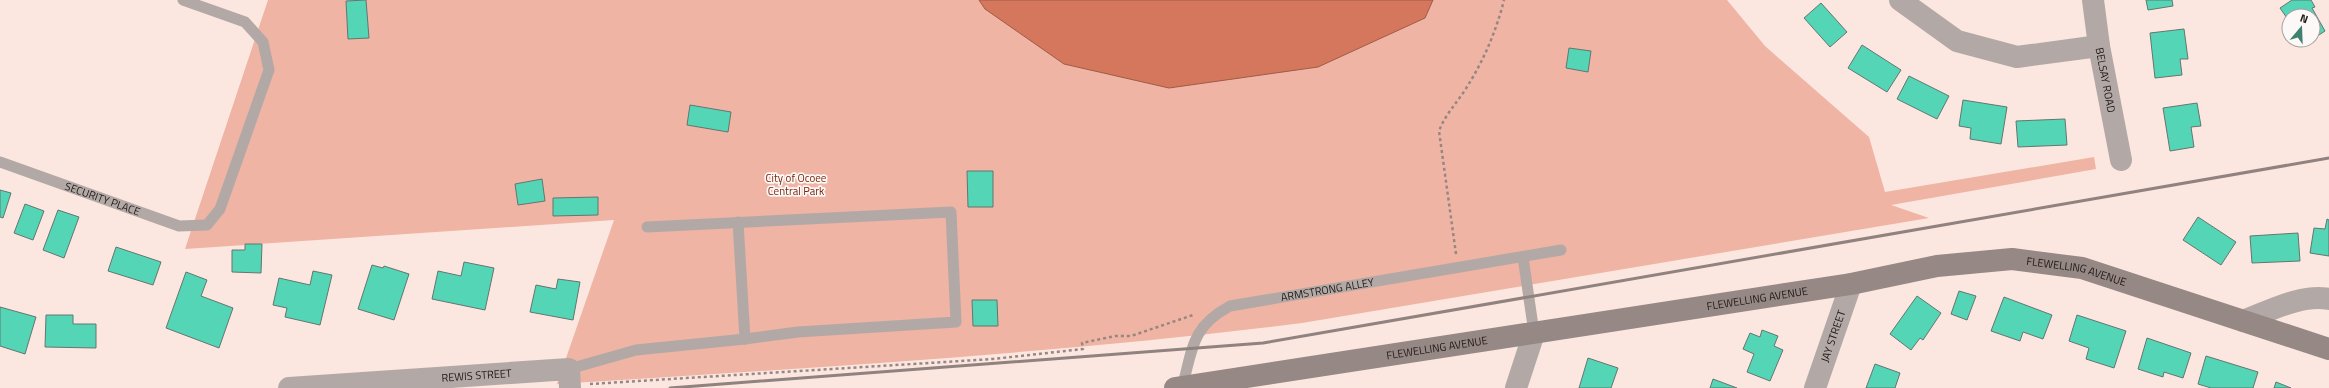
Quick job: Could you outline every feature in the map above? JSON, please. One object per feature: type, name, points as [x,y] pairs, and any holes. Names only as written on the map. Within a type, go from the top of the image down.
[{"type":"street","points":[[1900,0],[1957,41],[2017,56],[2099,46]]},
{"type":"street","name":"BELSAY ROAD","points":[[2093,0],[2099,46],[2121,160]]},
{"type":"street","name":"FLEWELLING AVENUE","points":[[1175,388],[1850,284],[1937,266],[2012,259],[2082,268],[2329,349]]},
{"type":"street","name":"JAY STREET","points":[[1815,388],[1850,284]]},
{"type":"street","points":[[2243,321],[2301,300],[2319,297],[2329,299]]},
{"type":"street","points":[[1516,388],[1534,333]]},
{"type":"street","name":"REWIS STREET","points":[[289,388],[570,381]]},
{"type":"lane","name":"SECURITY PLACE","points":[[0,162],[179,226],[207,225],[220,209],[269,70],[263,42],[245,22],[183,0]]},
{"type":"lane","points":[[570,381],[636,350],[798,332],[956,322],[951,212],[647,227]]},
{"type":"lane","points":[[738,222],[745,339]]},
{"type":"lane","name":"ARMSTRONG ALLEY","points":[[1182,388],[1199,330],[1212,316],[1230,306],[1561,250]]},
{"type":"lane","points":[[1523,257],[1534,333]]},
{"type":"path","points":[[1461,257],[1456,258],[1439,131],[1443,120],[1465,91],[1476,71],[1492,38],[1504,0]]},
{"type":"path","points":[[570,381],[993,359],[1083,349],[1082,343],[1115,336],[1131,336],[1196,314]]},
{"type":"green space","name":"City of Ocoee Central Park","points":[[268,0],[1727,0],[1765,46],[1869,137],[1885,192],[2094,157],[2096,169],[1891,205],[1929,218],[1302,323],[1209,334],[1023,352],[837,366],[557,384],[614,220],[185,249]]},
{"type":"shaded area","points":[[979,0],[1433,0],[1425,18],[1318,67],[1169,88],[1064,64],[985,9]]},
{"type":"building","points":[[366,0],[369,38],[348,39],[346,1]]},
{"type":"building","points":[[2146,0],[2172,0],[2173,6],[2148,10]]},
{"type":"building","points":[[2292,0],[2311,0],[2315,7],[2281,8],[2281,9],[2280,8]]},
{"type":"building","points":[[1821,3],[1847,32],[1830,47],[1804,18]]},
{"type":"building","points":[[2321,24],[2325,31],[2321,34]]},
{"type":"building","points":[[2184,29],[2188,59],[2180,59],[2182,75],[2155,78],[2150,33]]},
{"type":"building","points":[[1862,45],[1901,70],[1887,92],[1848,68]]},
{"type":"building","points":[[1569,48],[1591,51],[1588,72],[1566,68]]},
{"type":"building","points":[[1909,76],[1949,96],[1937,119],[1897,99]]},
{"type":"building","points":[[1963,100],[2007,107],[2001,144],[1970,139],[1971,128],[1959,126]]},
{"type":"building","points":[[2197,103],[2201,126],[2191,127],[2194,147],[2170,151],[2163,108]]},
{"type":"building","points":[[690,105],[731,112],[728,132],[687,125]]},
{"type":"building","points":[[2065,119],[2067,145],[2018,147],[2016,121]]},
{"type":"building","points":[[967,171],[993,171],[993,207],[968,207]]},
{"type":"building","points":[[542,179],[545,201],[518,205],[515,184]]},
{"type":"building","points":[[0,190],[11,193],[3,218],[0,217]]},
{"type":"building","points":[[598,197],[598,215],[553,216],[553,198]]},
{"type":"building","points":[[25,204],[44,211],[33,240],[14,233]]},
{"type":"building","points":[[58,210],[79,217],[64,258],[43,250]]},
{"type":"building","points":[[2198,217],[2236,242],[2221,265],[2183,240]]},
{"type":"building","points":[[2327,219],[2329,220],[2329,256],[2310,253],[2314,228],[2325,229]]},
{"type":"building","points":[[2298,233],[2300,261],[2252,263],[2250,236]]},
{"type":"building","points":[[245,244],[262,244],[261,273],[232,272],[232,250],[245,250]]},
{"type":"building","points":[[116,247],[161,262],[153,285],[108,271]]},
{"type":"building","points":[[464,262],[494,268],[485,310],[432,299],[438,271],[461,276]]},
{"type":"building","points":[[372,265],[383,268],[384,266],[409,274],[394,320],[358,309]]},
{"type":"building","points":[[313,271],[332,275],[320,325],[285,317],[287,308],[273,305],[279,278],[310,285]]},
{"type":"building","points":[[186,272],[207,280],[201,296],[233,308],[219,348],[166,328]]},
{"type":"building","points":[[558,279],[580,282],[573,320],[530,312],[536,285],[556,289]]},
{"type":"building","points":[[1959,291],[1976,296],[1967,320],[1951,314]]},
{"type":"building","points":[[1917,296],[1941,313],[1923,340],[1920,338],[1911,350],[1890,334]]},
{"type":"building","points":[[2004,297],[2052,315],[2043,339],[2023,332],[2020,341],[1991,331]]},
{"type":"building","points":[[972,300],[997,300],[998,326],[973,326]]},
{"type":"building","points":[[0,307],[36,317],[25,354],[0,346]]},
{"type":"building","points":[[46,315],[73,315],[73,324],[96,324],[96,348],[45,347]]},
{"type":"building","points":[[2077,315],[2126,331],[2114,368],[2086,359],[2089,348],[2069,341]]},
{"type":"building","points":[[1762,330],[1778,336],[1774,346],[1783,350],[1770,381],[1747,372],[1754,354],[1743,349],[1750,333],[1760,337]]},
{"type":"building","points":[[2147,338],[2191,353],[2183,378],[2164,372],[2163,377],[2138,369]]},
{"type":"building","points":[[2206,356],[2258,372],[2253,388],[2211,388],[2198,384]]},
{"type":"building","points":[[1588,358],[1618,368],[1611,388],[1579,388]]},
{"type":"building","points":[[1875,364],[1900,373],[1895,388],[1866,388]]},
{"type":"building","points":[[1713,379],[1737,388],[1710,388]]},
{"type":"building","points":[[2276,382],[2291,388],[2274,388]]},
{"type":"railway","points":[[670,388],[1263,343],[2329,158]]}]
